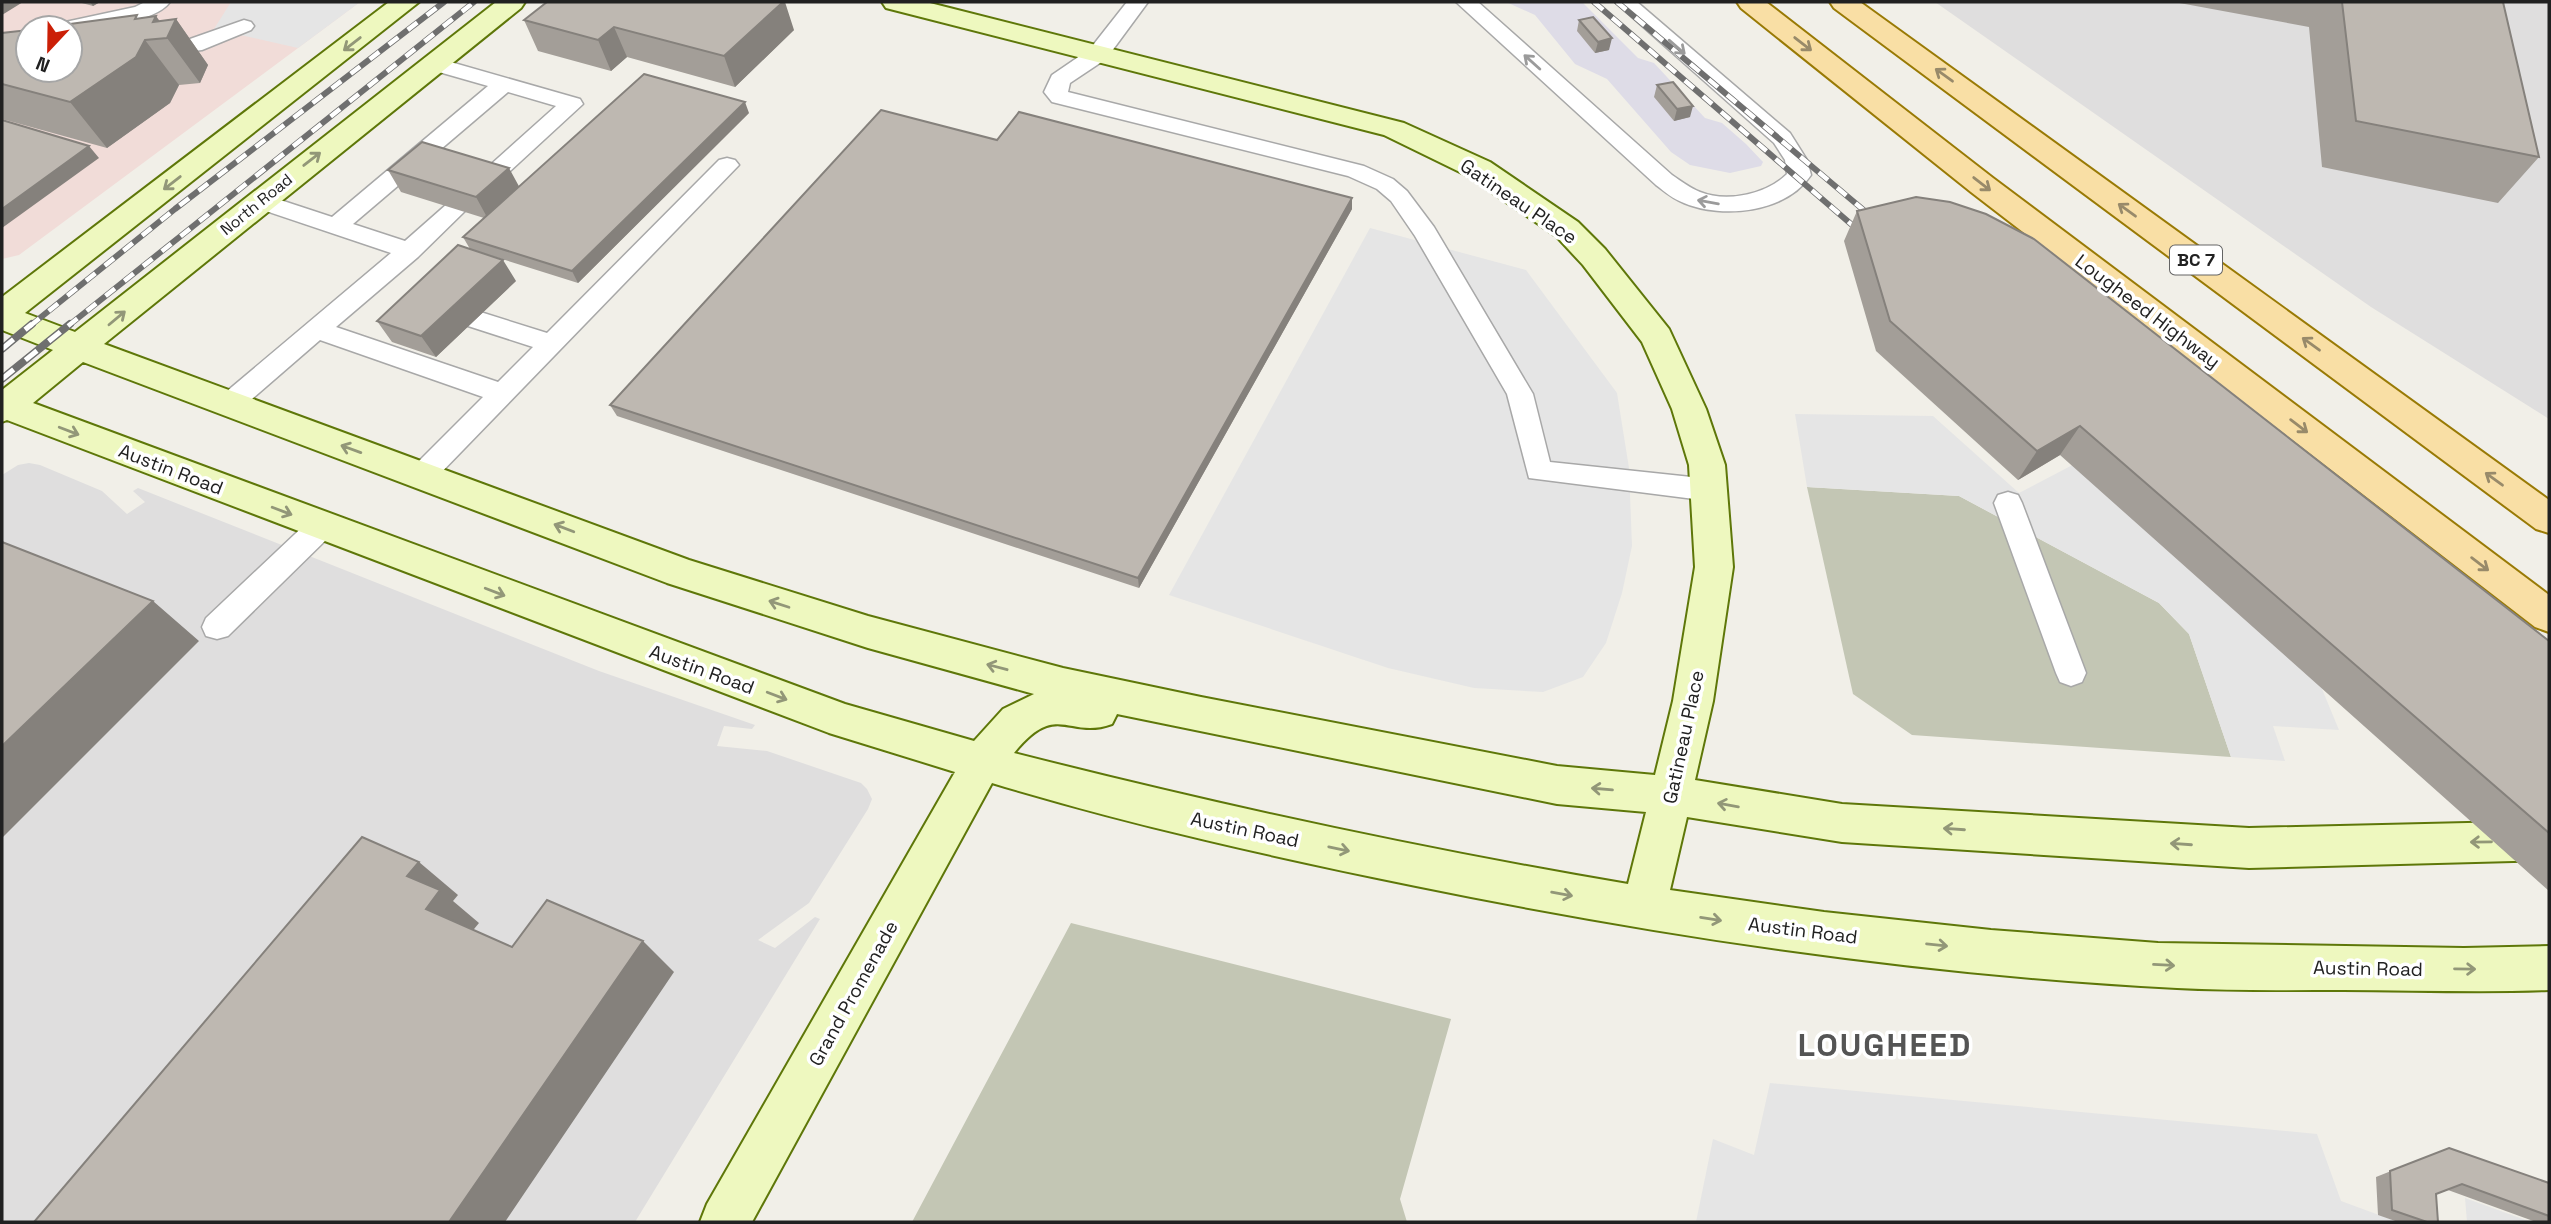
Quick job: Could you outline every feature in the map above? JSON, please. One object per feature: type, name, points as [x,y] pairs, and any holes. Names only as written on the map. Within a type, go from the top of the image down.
[{"type":"main road","points":[[406,2],[2,316],[80,348],[680,572],[868,632],[1063,685],[1557,785],[1670,795],[1842,822],[2249,848],[2549,840]]},
{"type":"main road","name":"North Road","points":[[3,407],[80,348],[258,201],[512,2]]},
{"type":"main road","name":"Lougheed Highway","points":[[1750,2],[2527,609]]},
{"type":"main road","name":"BC 7","points":[[1843,2],[2549,519]]},
{"type":"main road","name":"Gatineau Place","points":[[909,3],[1394,129],[1479,169],[1567,229],[1594,257],[1657,337],[1689,409],[1707,465],[1710,490],[1714,566],[1693,701],[1644,909]]},
{"type":"main road","name":"Austin Road","points":[[3,407],[843,721],[981,764],[1200,820],[1513,886],[1768,928],[2161,966],[2549,968]]},
{"type":"main road","name":"Grand Promenade","points":[[725,1222],[981,764],[1011,724],[1036,709],[1062,706],[1362,772],[1434,760]]},
{"type":"lane","points":[[84,24],[141,12],[160,2]]},
{"type":"lane","points":[[1138,2],[1098,54],[1060,80],[1055,92],[1060,97],[1356,171],[1385,184],[1399,196],[1418,222],[1520,394],[1539,471],[1710,490]]},
{"type":"lane","points":[[1466,2],[1664,180],[1693,199],[1718,204],[1749,202],[1791,187],[1799,175],[1796,160],[1782,138],[1625,2]]},
{"type":"lane","points":[[139,51],[194,45],[244,26]]},
{"type":"lane","points":[[433,63],[572,104],[486,180]]},
{"type":"lane","points":[[336,226],[504,84]]},
{"type":"lane","points":[[422,474],[504,394],[727,165]]},
{"type":"lane","points":[[258,201],[409,251]]},
{"type":"lane","points":[[229,404],[315,329],[384,289],[409,251],[455,209]]},
{"type":"lane","points":[[474,319],[553,344]]},
{"type":"lane","points":[[315,329],[504,394]]},
{"type":"lane","points":[[2008,503],[2071,673]]},
{"type":"lane","points":[[218,627],[322,526]]},
{"type":"shaded area","points":[[2,2],[360,2],[19,255],[2,259]]},
{"type":"shaded area","points":[[231,2],[360,2],[298,48],[214,29]]},
{"type":"shaded area","points":[[1506,2],[1582,2],[1638,58],[1654,63],[1705,118],[1722,123],[1746,144],[1763,162],[1761,166],[1730,173],[1690,165],[1671,152],[1607,79],[1575,64],[1535,15]]},
{"type":"shaded area","points":[[1935,2],[2549,2],[2549,419],[2371,307]]},
{"type":"shaded area","points":[[1370,228],[1526,270],[1617,393],[1629,468],[1632,546],[1622,593],[1606,643],[1583,677],[1543,692],[1474,688],[1388,668],[1169,595]]},
{"type":"shaded area","points":[[1795,414],[1933,416],[2019,493],[2084,459],[2305,648],[2339,730],[2273,726],[2285,761],[2231,757],[2189,634],[2159,603],[1959,496],[1807,487]]},
{"type":"shaded area","points":[[29,463],[102,491],[127,514],[145,502],[133,491],[138,488],[599,671],[755,725],[752,729],[724,726],[717,746],[767,751],[861,783],[867,789],[872,799],[868,809],[809,903],[758,940],[775,948],[815,917],[820,919],[635,1222],[2,1222],[2,475],[18,465]]},
{"type":"shaded area","points":[[1807,487],[1959,496],[2159,603],[2189,634],[2231,757],[1912,735],[1853,694]]},
{"type":"shaded area","points":[[1071,923],[1451,1019],[1400,1199],[1407,1222],[912,1222]]},
{"type":"shaded area","points":[[1770,1083],[2317,1134],[2341,1201],[2398,1222],[1696,1222],[1713,1139],[1754,1155]]},
{"type":"shaded area","points":[[2465,1198],[2531,1222],[2467,1222]]},
{"type":"building","points":[[547,2],[783,2],[724,56],[614,27],[598,40],[524,20]]},
{"type":"building","points":[[2342,2],[2503,2],[2539,157],[2356,121]]},
{"type":"building","points":[[137,15],[135,19],[156,16],[153,22],[176,19],[167,38],[145,40],[136,57],[70,102],[2,84],[2,33],[14,32],[14,84],[84,84],[84,22]]},
{"type":"building","points":[[1593,17],[1612,38],[1598,42],[1579,20]]},
{"type":"building","points":[[644,74],[745,102],[572,271],[463,237]]},
{"type":"building","points":[[1673,82],[1693,106],[1677,109],[1657,85]]},
{"type":"building","points":[[881,110],[997,140],[1019,112],[1352,198],[1138,578],[610,405]]},
{"type":"building","points":[[2,120],[89,146],[2,209]]},
{"type":"building","points":[[422,142],[509,168],[476,197],[388,170]]},
{"type":"building","points":[[1916,197],[1950,202],[1986,214],[2034,239],[2549,641],[2549,833],[2080,426],[2037,451],[1890,321],[1857,211]]},
{"type":"building","points":[[458,245],[503,260],[421,336],[377,321]]},
{"type":"building","points":[[2,542],[153,601],[2,746]]},
{"type":"building","points":[[362,837],[419,862],[407,876],[440,890],[426,909],[512,947],[547,900],[643,941],[449,1222],[34,1222]]},
{"type":"building","points":[[2449,1148],[2549,1183],[2549,1216],[2462,1184],[2436,1194],[2438,1222],[2427,1222],[2392,1210],[2390,1171]]},
{"type":"railway","points":[[30,326],[175,209],[444,2]]},
{"type":"railway","points":[[68,326],[474,2]]},
{"type":"railway","points":[[1594,2],[1866,237]]},
{"type":"railway","points":[[1617,2],[1879,223]]},
{"type":"railway","points":[[2,349],[32,324]]},
{"type":"railway","points":[[2,379],[70,324]]},
{"type":"district","name":"LOUGHEED","points":[[1885,1045]]}]
